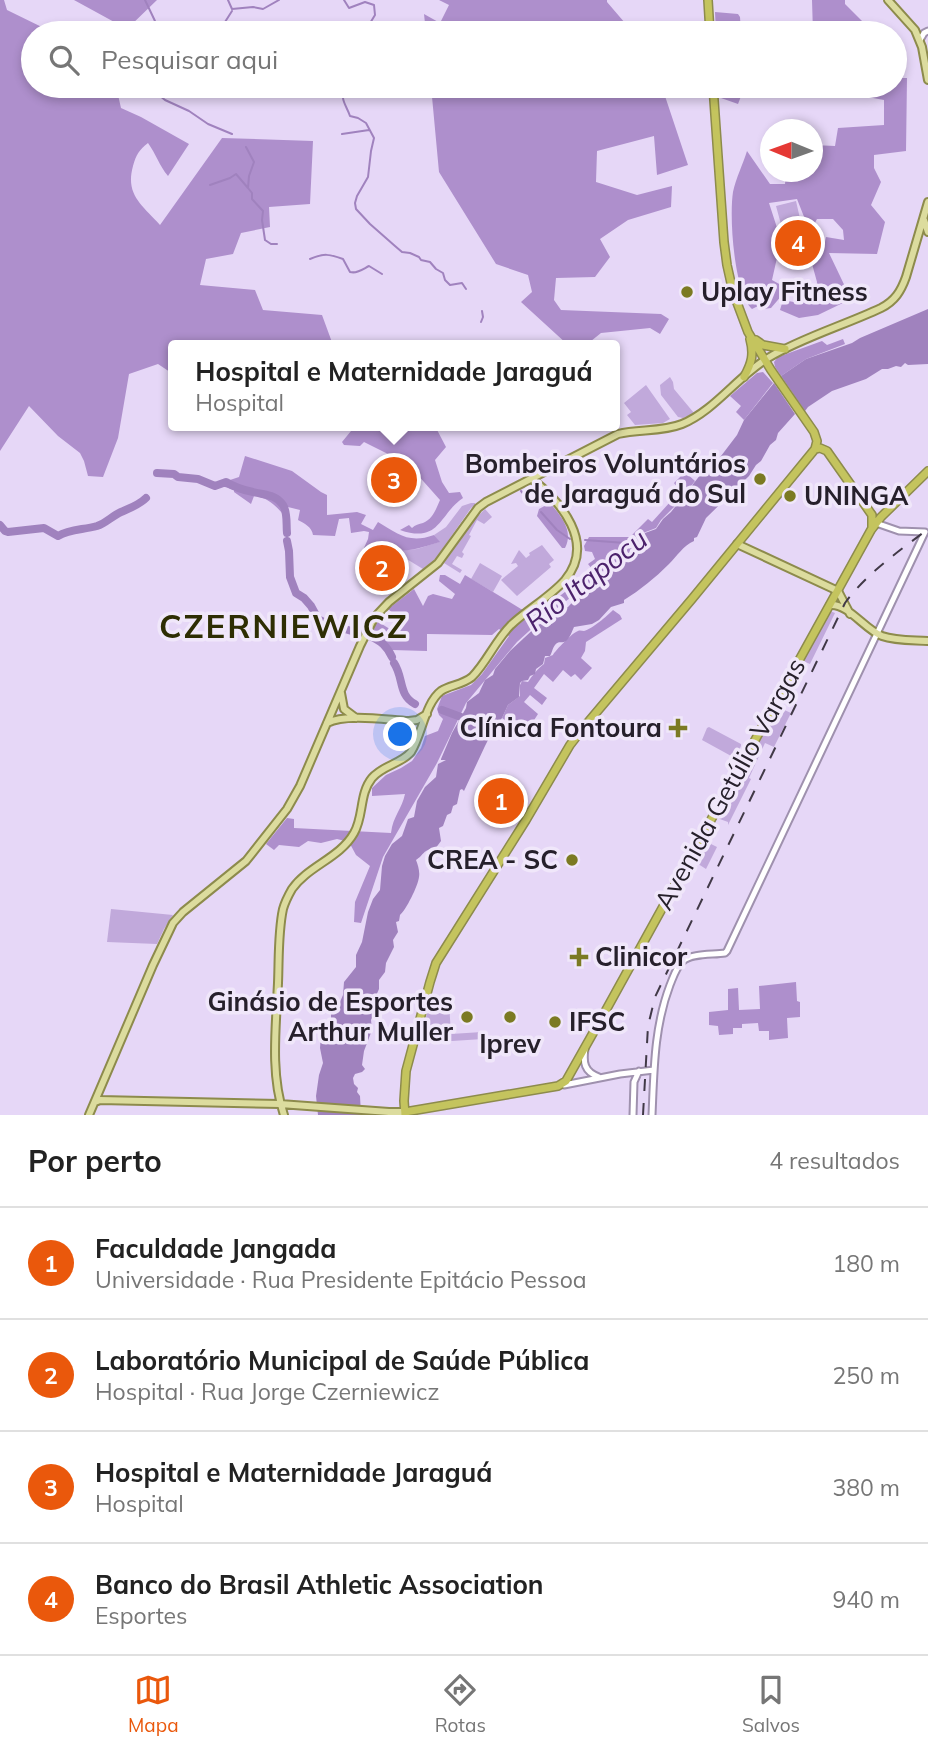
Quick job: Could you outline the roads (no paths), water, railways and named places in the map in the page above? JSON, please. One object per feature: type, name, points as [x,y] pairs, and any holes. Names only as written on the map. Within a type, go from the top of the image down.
[{"type":"highway","points":[[708,0],[709,21]]},
{"type":"highway","points":[[714,98],[725,254],[733,292],[753,354],[744,376]]},
{"type":"highway","points":[[748,332],[763,345],[785,349]]},
{"type":"highway","points":[[558,1086],[405,1113],[406,1071],[436,963],[570,745],[815,449],[816,436],[748,332]]},
{"type":"highway","points":[[815,449],[827,451],[875,521]]},
{"type":"highway","name":"Avenida Getúlio Vargas","points":[[558,1086],[569,1077],[875,521],[928,471]]},
{"type":"main road","points":[[888,0],[910,23],[920,40],[928,80]]},
{"type":"main road","points":[[89,1115],[173,923],[246,861],[291,804],[378,612],[438,563],[481,506],[618,434],[667,428],[684,423],[707,408],[765,360],[893,302],[906,277],[928,202]]},
{"type":"main road","points":[[924,218],[928,232]]},
{"type":"main road","points":[[545,489],[544,477],[547,471]]},
{"type":"main road","points":[[284,1115],[280,1104],[276,1063],[280,936],[285,901],[297,882],[342,849],[351,839],[359,822],[364,794],[370,781],[382,769],[407,757],[415,746],[434,697],[472,677],[508,629],[559,585],[572,568],[576,552],[574,530],[545,489],[531,479]]},
{"type":"main road","points":[[737,544],[838,591],[850,614]]},
{"type":"main road","points":[[830,605],[839,605],[876,634],[894,639],[928,641]]},
{"type":"main road","points":[[341,691],[344,709],[358,719]]},
{"type":"main road","points":[[327,723],[337,719],[409,721],[427,714]]},
{"type":"main road","points":[[409,721],[416,726],[418,737]]},
{"type":"main road","points":[[95,1102],[280,1104],[405,1113]]},
{"type":"main road","points":[[284,1115],[287,1108],[294,1105]]},
{"type":"street","points":[[920,40],[921,35],[928,31]]},
{"type":"street","points":[[652,1115],[659,1022],[674,976],[685,960],[725,953],[927,532],[899,531],[875,521]]},
{"type":"street","points":[[585,1080],[589,1076],[584,1061],[586,1046]]},
{"type":"street","points":[[633,1115],[635,1077],[654,1061]]},
{"type":"street","points":[[558,1086],[654,1070]]},
{"type":"street","points":[[588,1071],[602,1077]]},
{"type":"street","points":[[642,1071],[652,1074],[654,1078]]},
{"type":"street","points":[[620,1074],[630,1078],[634,1086]]},
{"type":"waterway","points":[[145,0],[155,21]]},
{"type":"waterway","points":[[228,0],[232,9],[263,9],[279,0]]},
{"type":"waterway","points":[[344,0],[349,8],[365,2],[374,5],[375,15],[371,21]]},
{"type":"waterway","points":[[226,21],[232,11]]},
{"type":"waterway","points":[[163,98],[208,124],[232,134]]},
{"type":"waterway","points":[[343,98],[350,116],[366,123],[374,138],[368,177],[357,196],[356,209],[402,252],[430,262],[443,273],[450,285],[462,283],[466,289]]},
{"type":"waterway","points":[[342,134],[369,130]]},
{"type":"waterway","points":[[246,147],[254,162],[248,188],[252,199],[263,211],[265,240],[277,244]]},
{"type":"waterway","points":[[210,185],[236,174],[248,188]]},
{"type":"waterway","points":[[310,259],[330,255],[343,259],[350,272],[358,272],[369,266],[382,274]]},
{"type":"waterway","points":[[481,322],[482,311]]},
{"type":"waterway","points":[[157,473],[198,479],[215,486],[226,482],[273,497],[285,508],[287,533]]},
{"type":"waterway","points":[[521,491],[531,503]]},
{"type":"waterway","points":[[0,525],[8,532],[44,528],[58,536],[100,525],[146,498]]},
{"type":"waterway","points":[[541,512],[557,530],[570,539]]},
{"type":"waterway","name":"Rio Itapocu","points":[[585,540],[639,544]]},
{"type":"waterway","points":[[287,541],[290,577],[296,593],[311,606],[318,619],[359,633]]},
{"type":"waterway","points":[[370,636],[383,644],[392,657]]},
{"type":"waterway","points":[[394,663],[406,696],[415,704]]},
{"type":"waterway","points":[[442,710],[461,717]]},
{"type":"railway","points":[[643,1115],[648,1026],[655,997],[845,603],[873,572],[928,529]]},
{"type":"place","name":"Banco do Brasil Athletic Association","points":[[798,243]]},
{"type":"place","name":"Uplay Fitness","points":[[687,292]]},
{"type":"place","name":"Bombeiros Voluntários de Jaraguá do Sul","points":[[760,479]]},
{"type":"place","name":"Hospital e Maternidade Jaraguá","points":[[394,480]]},
{"type":"place","name":"UNINGA","points":[[790,496]]},
{"type":"place","name":"Laboratório Municipal de Saúde Pública","points":[[382,568]]},
{"type":"place","name":"Clínica Fontoura","points":[[678,728]]},
{"type":"place","name":"Faculdade Jangada","points":[[501,801]]},
{"type":"place","name":"CREA - SC","points":[[572,860]]},
{"type":"place","name":"Clinicor","points":[[579,957]]},
{"type":"place","name":"Ginásio de Esportes Arthur Muller","points":[[467,1017]]},
{"type":"place","name":"Iprev","points":[[510,1017]]},
{"type":"place","name":"IFSC","points":[[555,1022]]},
{"type":"district","name":"CZERNIEWICZ","points":[[284,626]]}]
